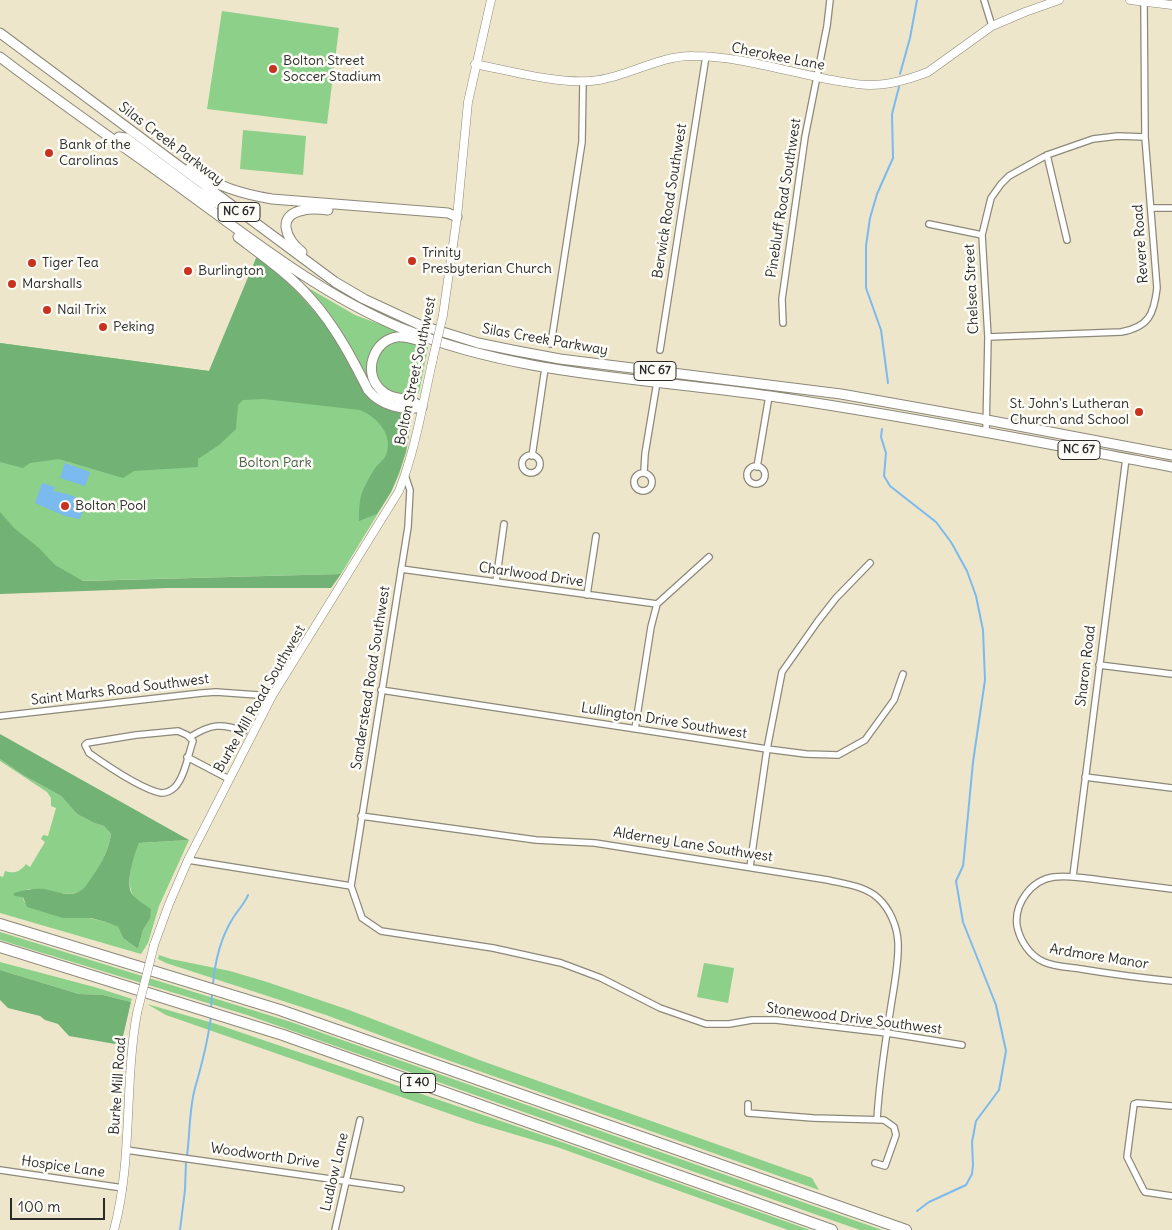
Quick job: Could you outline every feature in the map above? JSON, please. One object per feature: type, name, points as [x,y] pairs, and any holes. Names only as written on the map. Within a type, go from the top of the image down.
[{"type":"highway","name":"I 40","points":[[0,924],[280,1010],[906,1230]]},
{"type":"highway","name":"I 40","points":[[0,947],[283,1035],[832,1230]]},
{"type":"main road","name":"Silas Creek Parkway","points":[[0,33],[335,282],[364,299],[420,325],[517,351],[560,359],[841,394],[1172,455]]},
{"type":"main road","name":"Silas Creek Parkway","points":[[0,56],[114,141],[314,283],[342,299],[425,338],[476,353],[545,368],[769,396],[986,432],[1172,467]]},
{"type":"main road","points":[[114,141],[120,137],[126,138],[217,204],[248,219]]},
{"type":"main road","points":[[143,140],[172,155],[196,173],[217,184],[256,196],[272,199],[448,213],[457,217]]},
{"type":"main road","points":[[335,282],[326,270],[300,251],[289,239],[286,224],[289,218],[297,212],[313,209],[448,219],[457,217]]},
{"type":"main road","points":[[221,218],[234,234],[272,263],[311,299],[335,330],[368,390],[375,398],[389,405],[410,410],[422,407]]},
{"type":"main road","points":[[422,407],[412,401],[390,396],[377,385],[372,376],[371,366],[380,346],[392,338],[402,336],[450,351],[476,353]]},
{"type":"street","name":"Bolton Street Southwest","points":[[405,475],[434,358],[442,315],[457,217],[468,102],[491,0]]},
{"type":"street","name":"Pinebluff Road Southwest","points":[[783,323],[782,299],[805,137],[827,26],[830,0]]},
{"type":"street","points":[[984,0],[992,26]]},
{"type":"street","name":"Cherokee Lane","points":[[476,64],[564,81],[583,82],[608,79],[674,58],[706,56],[816,77],[870,85],[917,76],[939,66],[977,35],[992,26],[1059,0]]},
{"type":"street","points":[[1130,0],[1172,4]]},
{"type":"street","name":"Revere Road","points":[[988,337],[1121,332],[1143,324],[1153,311],[1157,288],[1145,137],[1144,2]]},
{"type":"street","name":"Berwick Road Southwest","points":[[660,350],[706,56]]},
{"type":"street","points":[[551,344],[582,142],[583,82]]},
{"type":"street","name":"Chelsea Street","points":[[986,432],[988,337],[982,235],[991,198],[1001,184],[1019,170],[1047,155],[1093,139],[1118,136],[1145,137]]},
{"type":"street","points":[[1047,155],[1067,240]]},
{"type":"street","points":[[1152,208],[1172,208]]},
{"type":"street","points":[[929,224],[982,235]]},
{"type":"street","points":[[532,456],[545,368]]},
{"type":"street","points":[[644,472],[656,382]]},
{"type":"street","points":[[757,467],[769,396]]},
{"type":"street","name":"Sharon Road","points":[[1073,876],[1126,458]]},
{"type":"street","name":"Sanderstead Road Southwest","points":[[350,886],[408,531],[410,490],[405,475]]},
{"type":"street","name":"Burke Mill Road Southwest","points":[[154,945],[168,904],[188,860],[272,696],[392,505],[405,475]]},
{"type":"street","points":[[496,582],[504,524]]},
{"type":"street","points":[[587,595],[596,536]]},
{"type":"street","points":[[635,729],[651,627],[657,604],[709,557]]},
{"type":"street","points":[[750,867],[767,749],[782,672],[836,598],[870,563]]},
{"type":"street","name":"Charlwood Drive","points":[[401,569],[657,604]]},
{"type":"street","points":[[1099,665],[1172,674]]},
{"type":"street","name":"Lullington Drive Southwest","points":[[381,690],[767,749],[806,754],[838,755],[865,740],[894,700],[903,674]]},
{"type":"street","name":"Saint Marks Road Southwest","points":[[0,716],[192,693],[216,692],[272,696]]},
{"type":"street","points":[[190,737],[215,725],[226,725],[244,730]]},
{"type":"street","points":[[178,731],[190,737],[193,741],[181,776],[176,787],[169,792],[160,792],[141,785],[89,753],[85,745],[87,743],[136,735],[178,731]]},
{"type":"street","points":[[187,757],[228,779]]},
{"type":"street","points":[[1085,777],[1172,788]]},
{"type":"street","name":"Alderney Lane Southwest","points":[[361,816],[536,840],[595,842],[854,886],[873,894],[885,906],[895,927],[898,944],[880,1073],[877,1120]]},
{"type":"street","points":[[188,860],[350,886]]},
{"type":"street","name":"Ardmore Manor","points":[[1172,889],[1073,876],[1050,878],[1034,886],[1024,896],[1018,912],[1017,927],[1024,944],[1029,950],[1040,960],[1051,964],[1172,981]]},
{"type":"street","name":"Stonewood Drive Southwest","points":[[350,886],[362,918],[381,931],[493,948],[561,963],[603,979],[660,1008],[706,1024],[776,1020],[887,1033],[962,1045]]},
{"type":"street","name":"Burke Mill Road","points":[[114,1230],[123,1188],[130,1061],[137,1013],[154,945]]},
{"type":"street","points":[[748,1104],[748,1113],[819,1119],[877,1120],[891,1123],[896,1135],[885,1166],[875,1163]]},
{"type":"street","points":[[1172,1106],[1134,1104],[1126,1157],[1143,1190],[1172,1196]]},
{"type":"street","name":"Ludlow Lane","points":[[335,1230],[360,1120]]},
{"type":"street","name":"Woodworth Drive","points":[[126,1150],[401,1189]]},
{"type":"street","name":"Hospice Lane","points":[[0,1170],[123,1188]]},
{"type":"green space","name":"Bolton Street Soccer Stadium","points":[[222,11],[339,28],[327,124],[207,109]]},
{"type":"green space","points":[[243,130],[306,136],[303,175],[240,169]]},
{"type":"green space","name":"Bolton Park","points":[[257,256],[316,313],[341,349],[367,395],[379,404],[408,413],[412,417],[406,452],[391,492],[341,574],[0,583],[0,343],[209,371]]},
{"type":"green space","points":[[257,256],[293,288],[314,310],[332,335],[368,395],[378,402],[407,413],[412,417],[406,452],[399,473],[391,492],[377,514],[359,521],[362,493],[373,471],[386,455],[388,441],[378,422],[360,410],[264,399],[243,400],[238,405],[236,429],[219,445],[198,459],[198,467],[134,471],[123,478],[59,459],[30,463],[23,468],[0,462],[0,343],[209,371]]},
{"type":"green space","points":[[305,286],[355,315],[406,334],[380,342],[373,383],[369,385]]},
{"type":"green space","points":[[393,341],[414,341],[428,347],[419,393],[411,397],[401,397],[391,393],[382,385],[377,376],[376,365],[380,353]]},
{"type":"green space","points":[[0,512],[14,528],[39,548],[55,565],[83,581],[341,574],[331,588],[168,588],[0,594]]},
{"type":"green space","points":[[0,734],[189,840],[139,843],[131,869],[130,889],[136,898],[151,909],[150,919],[143,930],[138,949],[123,938],[118,927],[91,918],[63,918],[27,907],[23,897],[14,896],[14,893],[33,889],[45,889],[69,894],[79,892],[100,865],[107,850],[111,834],[104,826],[77,814],[61,796],[23,775],[0,759]]},
{"type":"green space","points":[[0,759],[23,775],[61,796],[77,814],[104,826],[111,834],[99,868],[94,877],[82,890],[66,894],[28,889],[23,897],[24,902],[106,922],[118,927],[123,938],[138,949],[143,930],[150,919],[135,900],[130,887],[131,868],[139,843],[189,840],[159,906],[148,943],[141,954],[0,913],[0,876],[3,877],[5,871],[19,871],[26,864],[30,867],[45,842],[41,839],[43,835],[48,836],[56,808],[51,806],[51,798],[47,792],[0,761]]},
{"type":"green space","points":[[0,932],[291,1022],[882,1230],[860,1230],[247,1015],[0,940]]},
{"type":"green space","points":[[159,955],[230,971],[349,1010],[482,1061],[812,1178],[819,1190],[433,1055],[326,1015],[166,963],[158,959]]},
{"type":"green space","points":[[0,962],[132,999],[131,1002],[103,995],[79,994],[0,970]]},
{"type":"green space","points":[[704,963],[734,968],[728,1003],[697,997]]},
{"type":"green space","points":[[0,970],[79,994],[103,995],[131,1002],[121,1045],[69,1036],[58,1024],[45,1020],[40,1016],[8,1008],[0,1000]]},
{"type":"green space","points":[[147,1004],[216,1024],[539,1134],[810,1230],[788,1230],[557,1147],[476,1123],[166,1015]]},
{"type":"water","points":[[65,463],[90,472],[85,486],[60,478]]},
{"type":"water","points":[[42,483],[55,487],[53,491],[68,494],[86,502],[80,519],[65,516],[35,503]]},
{"type":"waterway","points":[[900,74],[910,38],[917,0]]},
{"type":"waterway","points":[[888,383],[881,330],[866,288],[866,246],[870,218],[877,194],[893,158],[892,114],[899,87]]},
{"type":"waterway","points":[[882,429],[881,437],[886,453],[884,476],[890,486],[936,522],[951,542],[967,571],[976,596],[983,630],[985,680],[973,762],[963,866],[956,881],[963,922],[996,1005],[1006,1051],[999,1090],[976,1121],[972,1142],[972,1174],[966,1185],[929,1202],[917,1211]]},
{"type":"waterway","points":[[213,984],[217,958],[225,933],[248,895]]},
{"type":"waterway","points":[[211,1009],[212,994]]},
{"type":"waterway","points":[[187,1156],[193,1096],[211,1016]]},
{"type":"waterway","points":[[180,1230],[185,1190],[186,1161]]},
{"type":"place","name":"Bolton Street Soccer Stadium","points":[[273,69]]},
{"type":"place","name":"Bank of the Carolinas","points":[[49,153]]},
{"type":"place","name":"Trinity Presbyterian Church","points":[[412,261]]},
{"type":"place","name":"Tiger Tea","points":[[32,263]]},
{"type":"place","name":"Burlington","points":[[188,271]]},
{"type":"place","name":"Marshalls","points":[[12,284]]},
{"type":"place","name":"Nail Trix","points":[[47,310]]},
{"type":"place","name":"Peking","points":[[103,327]]},
{"type":"place","name":"St. John's Lutheran Church and School","points":[[1139,412]]},
{"type":"place","name":"Bolton Pool","points":[[65,506]]}]
